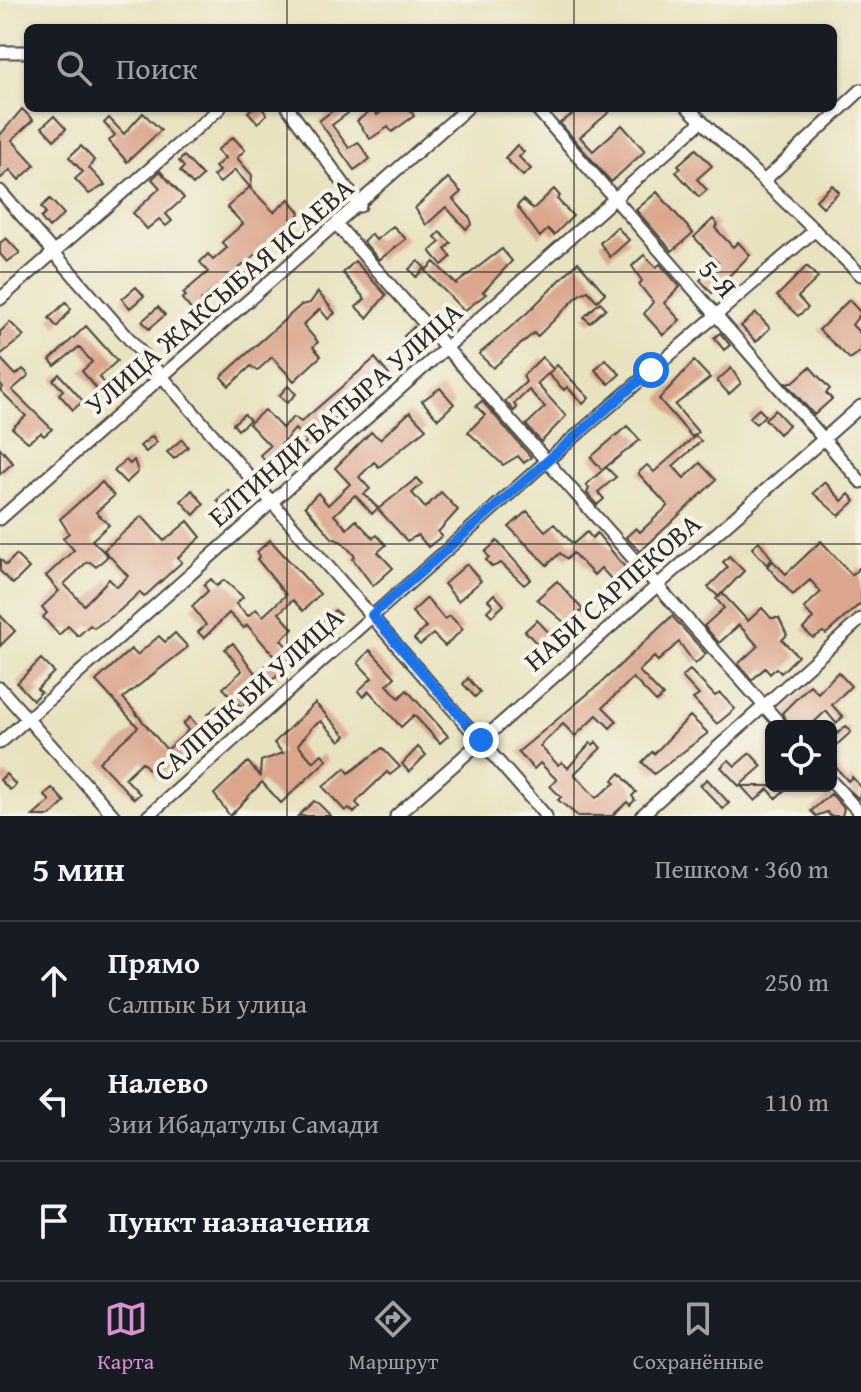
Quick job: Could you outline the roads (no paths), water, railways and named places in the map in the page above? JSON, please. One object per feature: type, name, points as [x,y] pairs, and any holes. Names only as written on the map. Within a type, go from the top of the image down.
[{"type":"street","points":[[0,52],[24,52]]},
{"type":"street","points":[[765,180],[861,90]]},
{"type":"street","points":[[0,299],[215,112]]},
{"type":"street","points":[[291,112],[360,206]]},
{"type":"street","name":"УЛИЦА ЖАКСЫБАЯ ИСАЕВА","points":[[0,519],[360,206],[463,112]]},
{"type":"street","name":"5-Я","points":[[540,112],[861,482]]},
{"type":"street","points":[[692,112],[861,275]]},
{"type":"street","name":"ЕЛТИНДИ БАТЫРА УЛИЦА","points":[[0,743],[702,121]]},
{"type":"street","points":[[0,191],[546,816]]},
{"type":"street","points":[[337,225],[545,463],[777,720]]},
{"type":"street","name":"САЛПЫК БИ УЛИЦА","points":[[148,816],[545,463],[815,230]]},
{"type":"street","name":"НАБИ САРПЕКОВА","points":[[396,816],[861,406]]},
{"type":"street","points":[[641,816],[861,619]]},
{"type":"street","points":[[0,688],[114,816]]},
{"type":"street","points":[[837,788],[861,814]]}]
